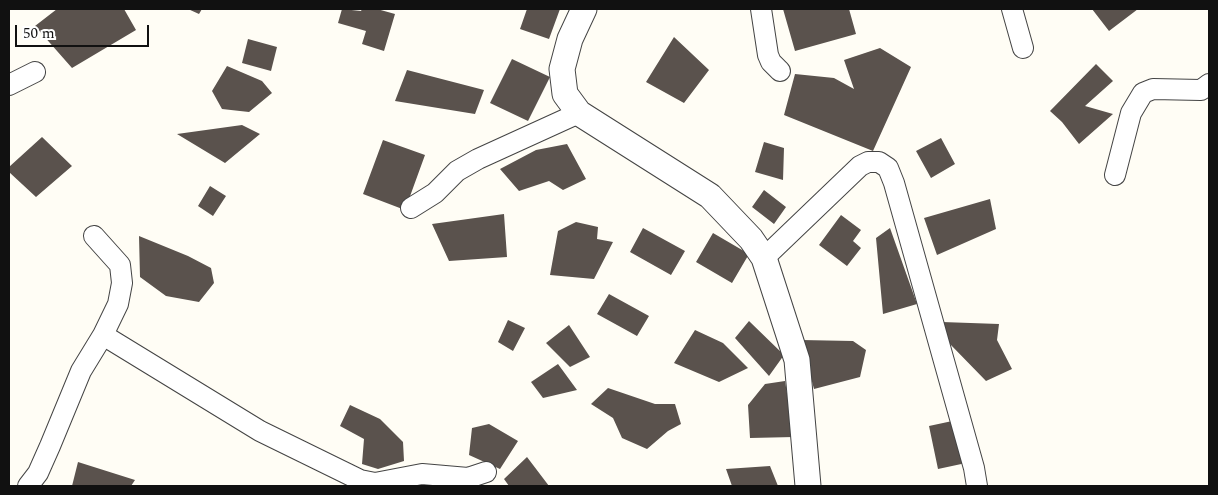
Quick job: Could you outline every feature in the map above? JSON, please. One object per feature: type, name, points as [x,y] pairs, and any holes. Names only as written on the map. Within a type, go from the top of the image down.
[{"type":"street","points":[[584,9],[570,39],[562,69],[565,94],[579,113],[710,196],[751,239],[764,258],[797,360],[808,486]]},
{"type":"street","points":[[761,9],[768,55],[771,62],[780,71]]},
{"type":"street","points":[[1012,9],[1023,48]]},
{"type":"street","points":[[9,85],[35,72]]},
{"type":"street","points":[[1115,175],[1131,112],[1137,99],[1143,93],[1153,90],[1201,90],[1209,84]]},
{"type":"street","points":[[411,208],[435,193],[457,171],[478,159],[579,113]]},
{"type":"street","points":[[764,258],[860,166],[868,162],[879,162],[888,168],[974,468],[977,486]]},
{"type":"street","points":[[28,486],[38,473],[81,371],[103,335],[118,304],[122,283],[120,265],[94,236]]},
{"type":"street","points":[[103,335],[260,431],[360,480],[376,484],[422,474],[468,478],[486,472]]},
{"type":"building","points":[[57,9],[124,9],[136,30],[72,68],[35,26]]},
{"type":"building","points":[[188,9],[202,9],[199,14]]},
{"type":"building","points":[[342,9],[361,11],[362,9],[377,9],[395,14],[384,51],[362,44],[366,31],[338,23]]},
{"type":"building","points":[[527,9],[560,9],[549,39],[520,29]]},
{"type":"building","points":[[783,9],[849,9],[856,34],[795,51]]},
{"type":"building","points":[[1092,9],[1138,9],[1109,31]]},
{"type":"building","points":[[674,37],[709,70],[684,103],[646,82]]},
{"type":"building","points":[[248,39],[277,47],[271,71],[242,63]]},
{"type":"building","points":[[880,48],[911,67],[873,151],[784,115],[795,74],[834,78],[854,89],[844,60]]},
{"type":"building","points":[[512,59],[550,77],[528,121],[490,103]]},
{"type":"building","points":[[1096,64],[1113,81],[1085,106],[1113,114],[1079,144],[1062,122],[1050,111]]},
{"type":"building","points":[[227,66],[262,81],[272,93],[249,112],[222,109],[212,91]]},
{"type":"building","points":[[407,70],[484,90],[475,114],[395,101]]},
{"type":"building","points":[[242,125],[260,134],[225,163],[177,134]]},
{"type":"building","points":[[42,137],[72,166],[36,197],[9,172],[9,167]]},
{"type":"building","points":[[941,138],[955,164],[931,178],[916,151]]},
{"type":"building","points":[[383,140],[425,155],[405,210],[363,194]]},
{"type":"building","points":[[764,142],[784,148],[783,180],[755,172]]},
{"type":"building","points":[[567,144],[586,179],[563,190],[549,181],[519,191],[500,169],[536,150]]},
{"type":"building","points":[[210,186],[226,196],[213,216],[198,206]]},
{"type":"building","points":[[764,190],[786,207],[774,224],[752,207]]},
{"type":"building","points":[[990,199],[996,229],[937,255],[924,218]]},
{"type":"building","points":[[504,214],[507,257],[449,261],[432,224]]},
{"type":"building","points":[[841,215],[861,230],[853,241],[861,248],[847,266],[819,245]]},
{"type":"building","points":[[576,222],[598,227],[597,239],[613,242],[594,279],[550,275],[558,231]]},
{"type":"building","points":[[643,228],[685,251],[671,275],[630,252]]},
{"type":"building","points":[[890,228],[917,304],[883,314],[876,238]]},
{"type":"building","points":[[713,233],[749,254],[732,283],[696,262]]},
{"type":"building","points":[[139,236],[188,256],[211,268],[214,283],[199,302],[166,296],[140,277]]},
{"type":"building","points":[[609,294],[649,316],[637,336],[597,314]]},
{"type":"building","points":[[508,320],[525,328],[513,351],[498,342]]},
{"type":"building","points":[[749,321],[784,355],[769,376],[735,338]]},
{"type":"building","points":[[942,322],[999,324],[997,340],[1012,369],[986,381],[949,343]]},
{"type":"building","points":[[569,325],[590,357],[570,367],[546,343]]},
{"type":"building","points":[[695,330],[723,343],[748,368],[719,382],[674,363]]},
{"type":"building","points":[[801,340],[853,341],[866,350],[860,377],[814,389]]},
{"type":"building","points":[[558,364],[577,390],[543,398],[531,382]]},
{"type":"building","points":[[785,381],[794,437],[750,438],[748,405],[765,384]]},
{"type":"building","points":[[608,388],[655,404],[675,404],[681,424],[668,431],[647,449],[622,438],[613,418],[591,404]]},
{"type":"building","points":[[350,405],[380,419],[403,442],[404,461],[378,469],[362,464],[364,439],[340,426]]},
{"type":"building","points":[[957,420],[966,463],[938,469],[929,426]]},
{"type":"building","points":[[489,424],[518,441],[500,469],[469,455],[472,428]]},
{"type":"building","points":[[527,457],[549,486],[509,486],[504,479]]},
{"type":"building","points":[[78,462],[135,480],[131,486],[72,486]]},
{"type":"building","points":[[770,466],[778,486],[732,486],[726,469]]},
{"type":"building","points":[[422,483],[443,485],[443,486],[422,486]]}]
